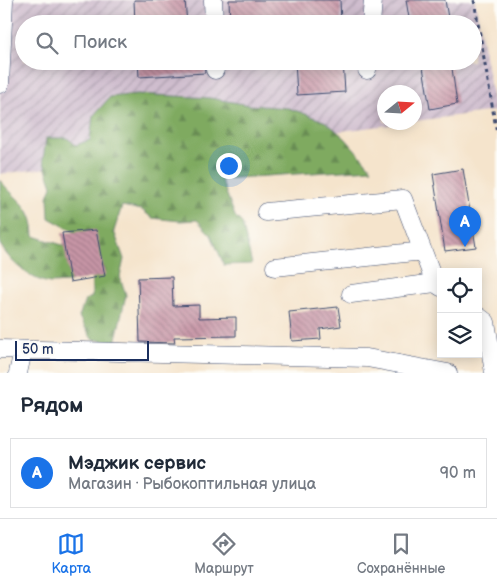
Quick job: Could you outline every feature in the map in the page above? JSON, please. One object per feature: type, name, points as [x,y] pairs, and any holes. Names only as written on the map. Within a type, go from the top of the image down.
[{"type":"street","points":[[0,84],[4,0]]},
{"type":"street","points":[[213,0],[214,15]]},
{"type":"street","points":[[372,15],[373,0]]},
{"type":"street","points":[[266,212],[403,199],[437,283]]},
{"type":"street","points":[[275,267],[423,251]]},
{"type":"street","points":[[351,294],[437,285]]},
{"type":"street","points":[[482,319],[486,322],[494,373]]},
{"type":"street","points":[[0,349],[367,358],[448,373]]},
{"type":"street","points":[[18,373],[23,351]]},
{"type":"path","points":[[474,0],[477,15]]},
{"type":"path","points":[[482,47],[497,134]]},
{"type":"shaded area","points":[[0,0],[475,0],[478,15],[15,15],[15,70],[482,70],[482,39],[495,111],[422,120],[422,85],[377,85],[377,127],[0,174]]},
{"type":"green space","points":[[137,94],[210,98],[249,105],[288,108],[326,122],[345,138],[372,169],[221,179],[235,216],[242,223],[252,264],[224,265],[211,235],[197,220],[180,221],[152,218],[142,210],[122,206],[114,231],[124,259],[120,277],[126,295],[115,343],[92,339],[79,317],[85,300],[92,297],[91,241],[49,218],[48,197],[52,186],[43,160],[46,138],[67,138],[76,145],[90,140],[93,116],[110,97]]},
{"type":"green space","points":[[0,180],[27,210],[31,217],[34,236],[75,249],[81,271],[70,282],[50,283],[35,278],[21,269],[4,250],[0,244]]},
{"type":"building","points":[[134,0],[185,0],[186,15],[135,15]]},
{"type":"building","points":[[229,0],[340,0],[341,15],[230,15]]},
{"type":"building","points":[[406,0],[445,0],[448,15],[408,15]]},
{"type":"building","points":[[139,70],[205,70],[205,73],[139,77]]},
{"type":"building","points":[[296,70],[344,70],[345,92],[297,95]]},
{"type":"building","points":[[424,70],[452,70],[457,104],[430,109]]},
{"type":"building","points":[[463,169],[476,247],[445,251],[433,174]]},
{"type":"building","points":[[96,230],[105,276],[70,282],[62,233]]},
{"type":"building","points":[[172,277],[173,306],[199,305],[199,318],[236,317],[236,336],[174,337],[175,343],[140,342],[138,278]]},
{"type":"building","points":[[338,307],[341,326],[320,329],[321,339],[292,341],[289,312]]},
{"type":"place","name":"Мэджик сервис","points":[[465,247]]}]
